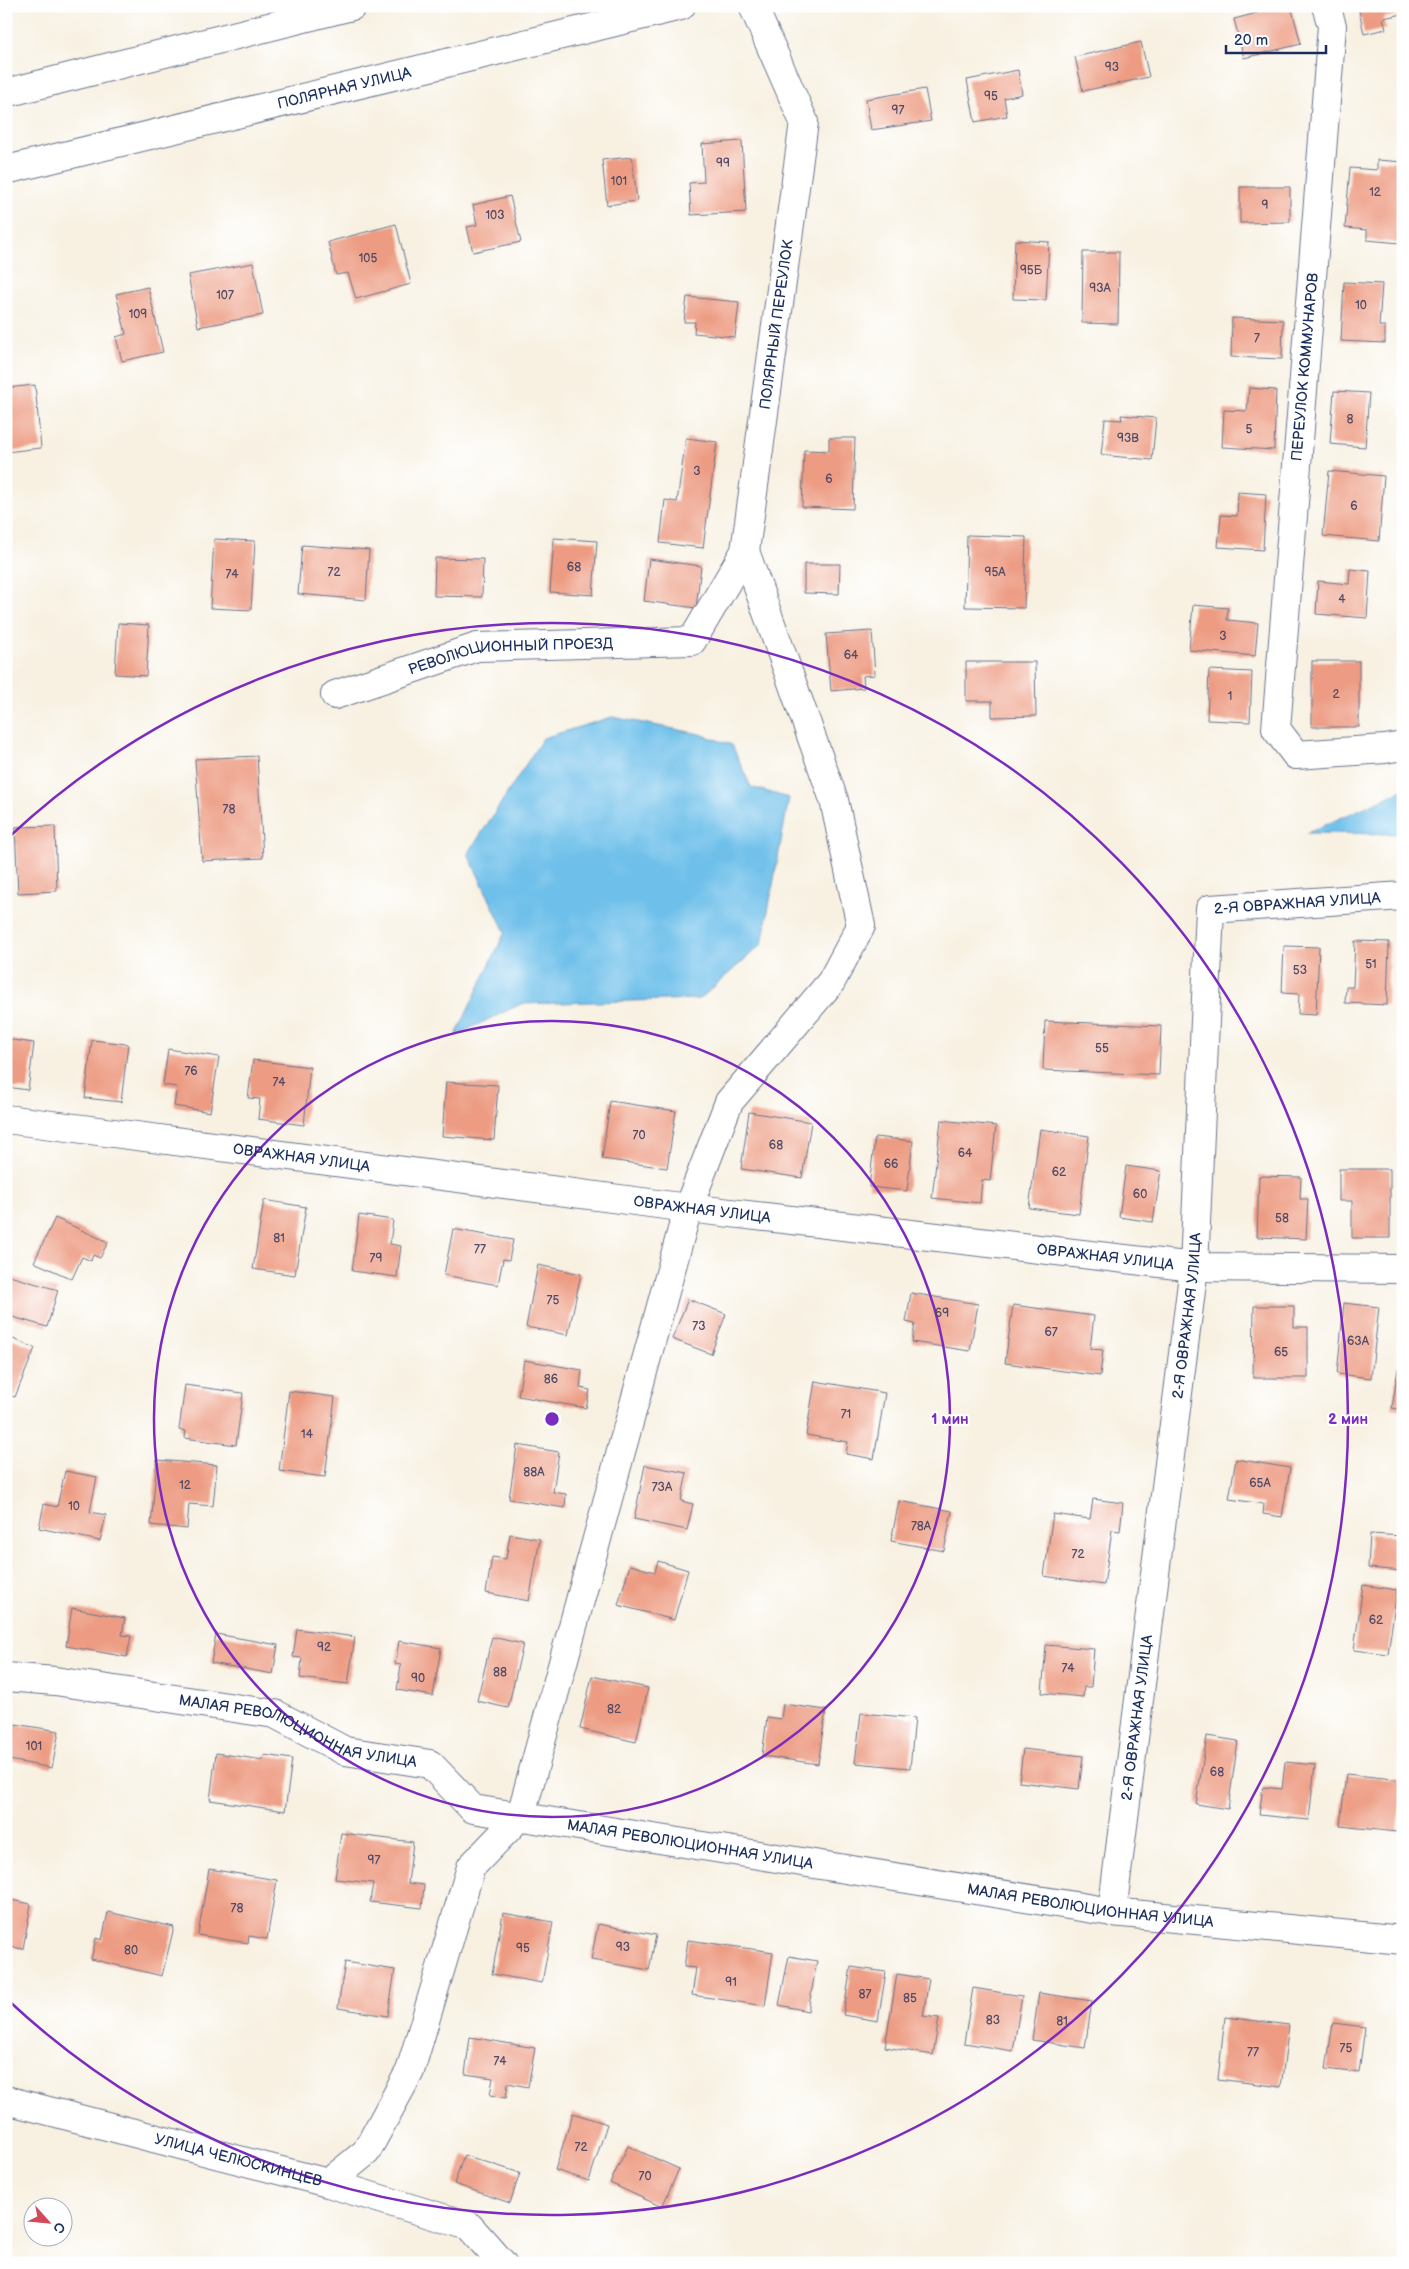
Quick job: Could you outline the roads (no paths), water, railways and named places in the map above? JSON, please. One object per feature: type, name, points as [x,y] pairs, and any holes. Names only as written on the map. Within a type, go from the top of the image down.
[{"type":"street","points":[[6,93],[352,6]]},
{"type":"street","name":"ПОЛЯРНАЯ УЛИЦА","points":[[6,170],[681,6]]},
{"type":"street","name":"ПОЛЯРНЫЙ ПЕРЕУЛОК","points":[[692,641],[745,551],[804,122],[753,6]]},
{"type":"street","name":"ПЕРЕУЛОК КОММУНАРОВ","points":[[1326,6],[1332,26],[1276,729],[1296,755],[1403,746]]},
{"type":"street","points":[[328,2183],[366,2152],[410,2070],[472,1867],[521,1815],[688,1208],[729,1102],[831,982],[861,926],[834,800],[745,551]]},
{"type":"street","name":"РЕВОЛЮЦИОННЫЙ ПРОЕЗД","points":[[335,695],[477,647],[692,641]]},
{"type":"street","name":"2-Я ОВРАЖНАЯ УЛИЦА","points":[[1112,1912],[1194,1267],[1210,909],[1403,896]]},
{"type":"street","name":"ОВРАЖНАЯ УЛИЦА","points":[[6,1118],[688,1208],[1194,1267],[1403,1269]]},
{"type":"street","name":"МАЛАЯ РЕВОЛЮЦИОННАЯ УЛИЦА","points":[[6,1676],[55,1681],[275,1714],[345,1751],[430,1764],[473,1809],[521,1815],[1112,1912],[1403,1940]]},
{"type":"street","name":"УЛИЦА ЧЕЛЮСКИНЦЕВ","points":[[6,2100],[328,2183],[470,2226],[502,2263]]},
{"type":"water","points":[[612,717],[700,734],[732,745],[751,787],[789,798],[762,944],[700,999],[521,1004],[456,1035],[505,932],[468,854],[543,738]]},
{"type":"water","points":[[1403,790],[1403,834],[1307,833]]}]
